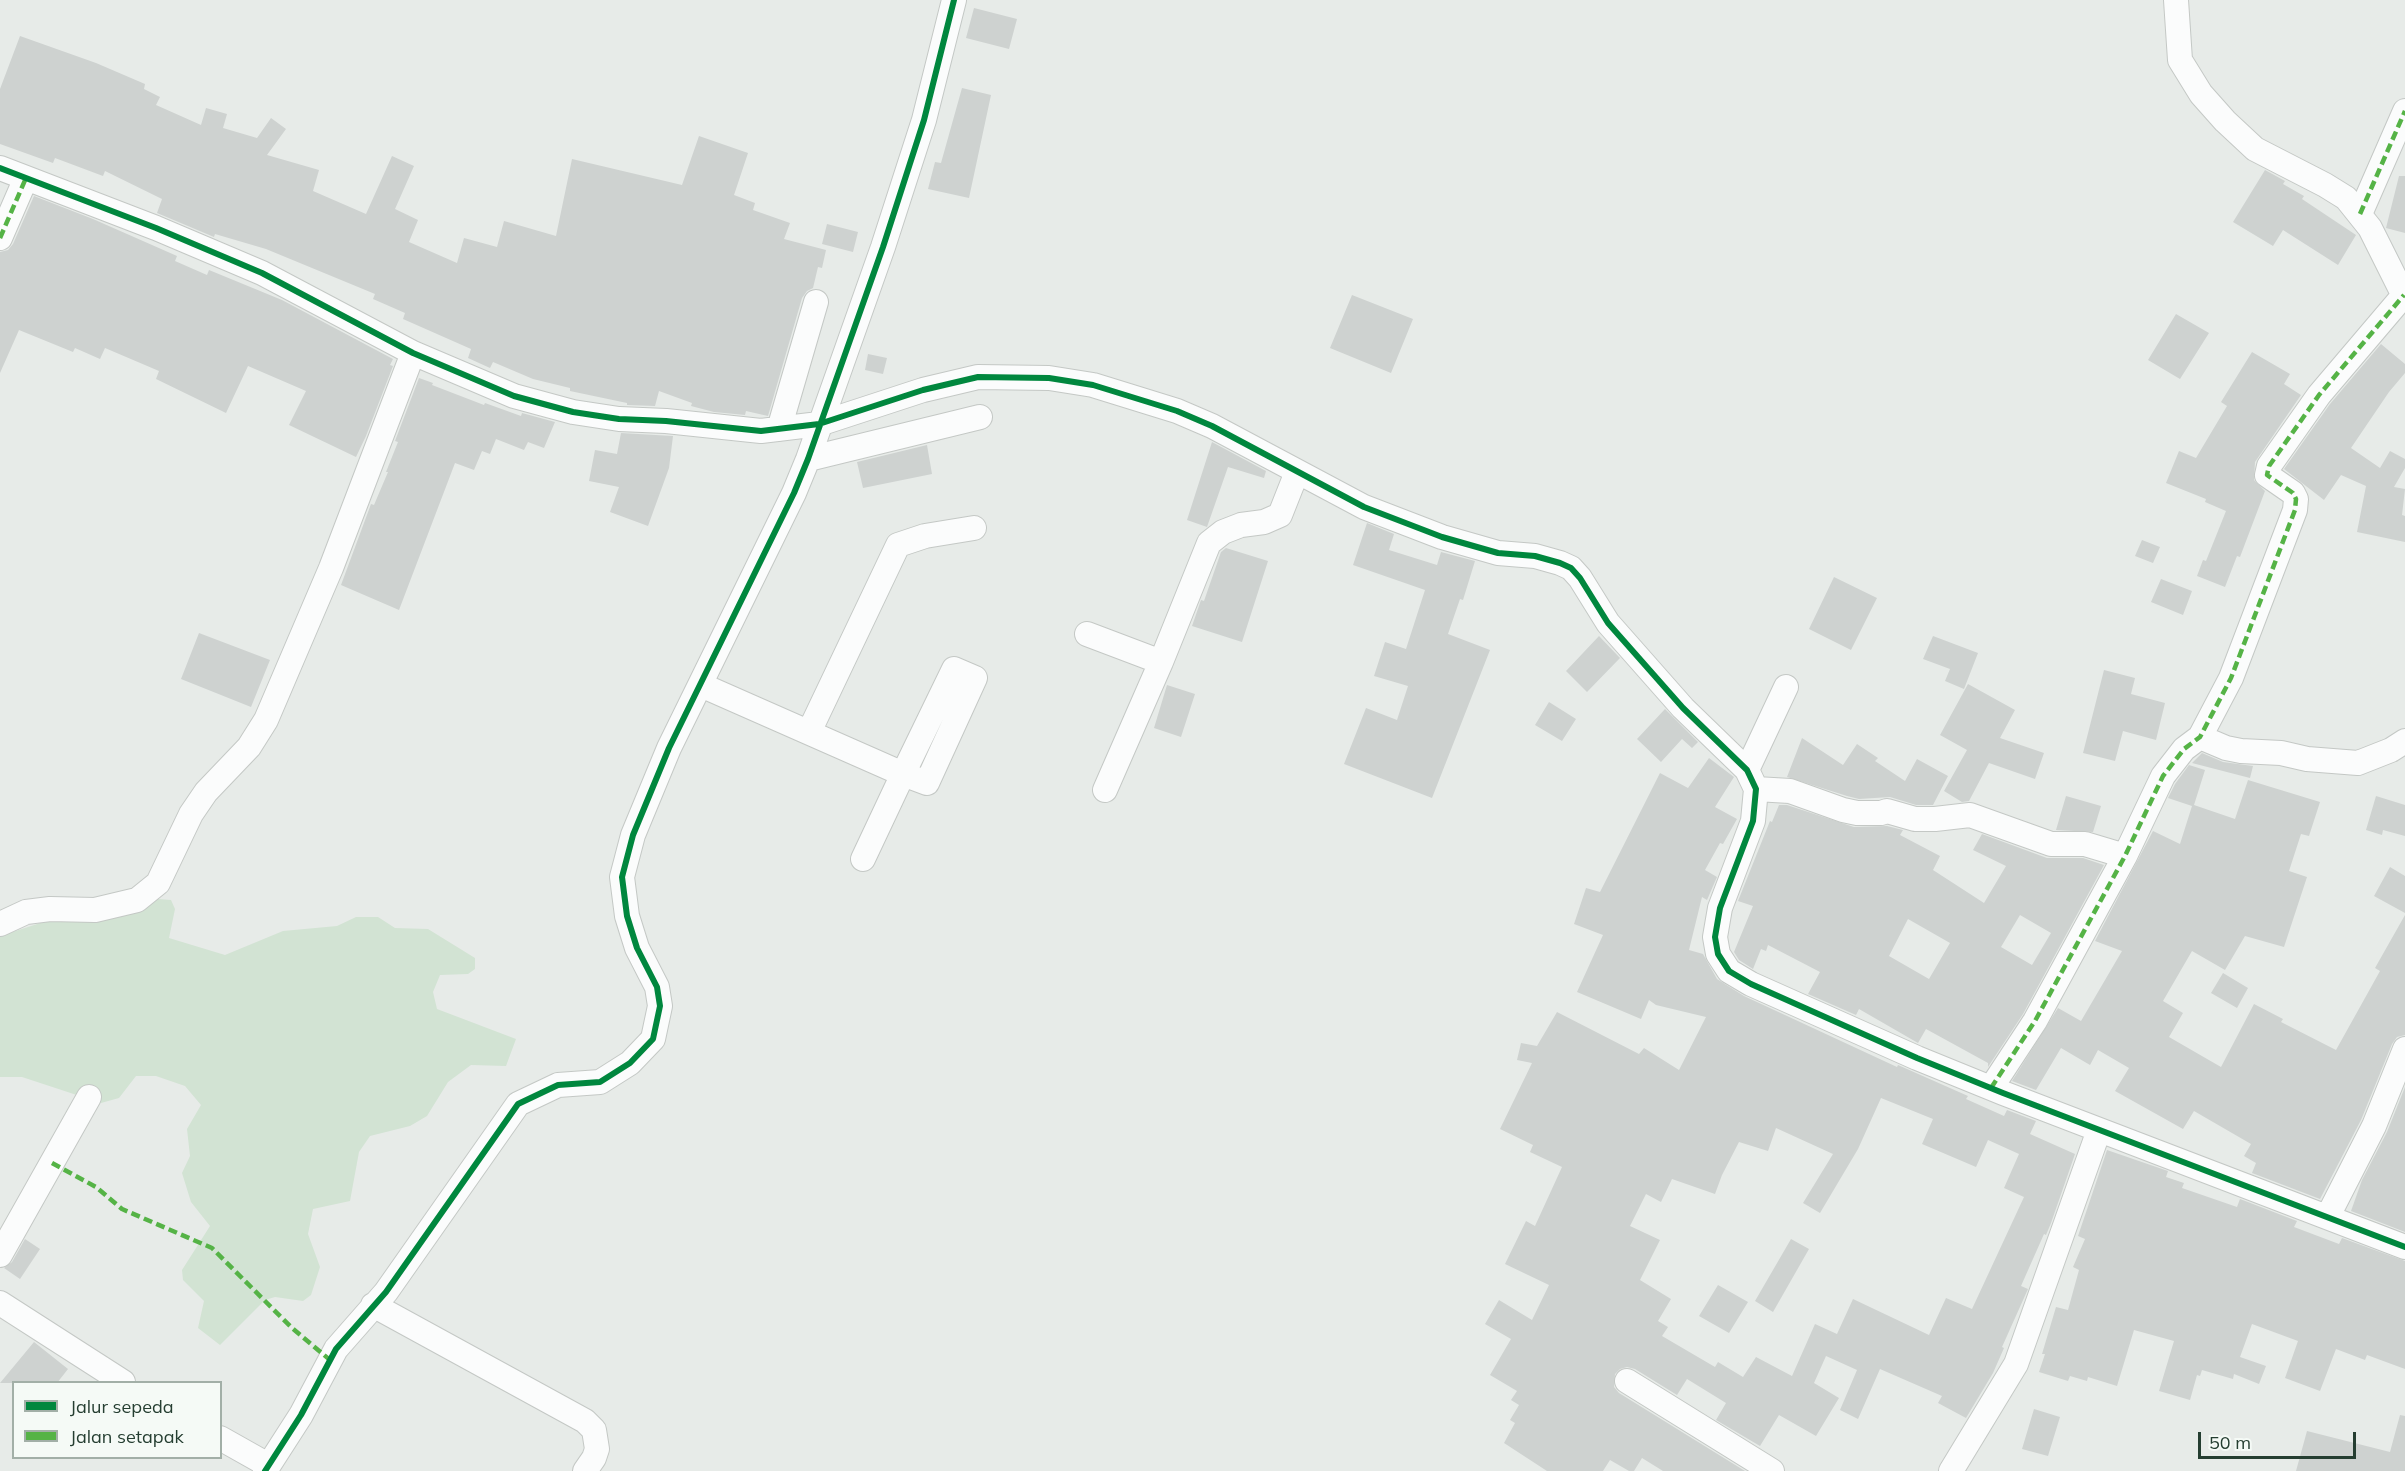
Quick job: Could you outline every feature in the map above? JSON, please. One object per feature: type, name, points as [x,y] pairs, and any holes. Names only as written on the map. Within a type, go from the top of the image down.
[{"type":"street","points":[[222,1439],[266,1468],[301,1415],[336,1349],[386,1292],[518,1104],[558,1085],[600,1082],[630,1063],[653,1039],[660,1006],[657,987],[634,938],[627,916],[622,877],[633,835],[669,748],[794,493],[808,459],[883,247],[924,120],[954,0]]},
{"type":"street","points":[[1991,1088],[2035,1021],[2126,856],[2163,776],[2184,749],[2200,737],[2231,678],[2295,510],[2296,499],[2293,493],[2267,475],[2269,466],[2319,395],[2404,296],[2360,213],[2346,198],[2255,149],[2201,94],[2180,60],[2176,0]]},
{"type":"street","points":[[2360,213],[2405,111]]},
{"type":"street","points":[[0,168],[156,228],[262,273],[413,353],[514,396],[573,412],[619,419],[761,431],[819,424],[923,390],[978,377],[1049,378],[1093,385],[1177,411],[1212,426],[1364,507],[1442,537],[1498,553],[1534,556],[1571,568],[1580,578],[1608,623],[1645,667],[1752,779],[1857,813],[1887,811],[1915,819],[1970,815],[2051,844],[2085,844],[2126,856]]},
{"type":"street","points":[[0,238],[26,178]]},
{"type":"street","points":[[779,429],[816,302]]},
{"type":"street","points":[[0,924],[26,912],[50,909],[95,910],[137,900],[158,883],[191,814],[206,792],[249,747],[266,720],[331,568],[413,353]]},
{"type":"street","points":[[808,459],[980,417]]},
{"type":"street","points":[[1104,790],[1161,662],[1209,543],[1224,532],[1241,525],[1264,522],[1280,515],[1297,472]]},
{"type":"street","points":[[809,732],[898,545],[925,536],[974,528]]},
{"type":"street","points":[[1087,634],[1161,662]]},
{"type":"street","points":[[701,685],[903,774],[863,859]]},
{"type":"street","points":[[1786,687],[1752,779],[1753,821],[1720,908],[1715,937],[1718,954],[1729,971],[1751,984],[1917,1058],[2405,1247]]},
{"type":"street","points":[[2200,737],[2226,748],[2241,751],[2281,753],[2307,759],[2358,763],[2391,750],[2405,741]]},
{"type":"street","points":[[2328,1216],[2374,1126],[2405,1049]]},
{"type":"street","points":[[0,1255],[89,1097]]},
{"type":"street","points":[[1951,1471],[2016,1364],[2099,1130]]},
{"type":"street","points":[[0,1303],[118,1381]]},
{"type":"street","points":[[373,1305],[585,1421],[594,1430],[597,1449],[585,1471]]},
{"type":"street","points":[[1626,1381],[1772,1471]]},
{"type":"green space","points":[[158,899],[171,900],[175,909],[169,938],[225,955],[283,931],[337,926],[356,917],[378,917],[395,928],[428,929],[475,958],[475,969],[468,974],[440,975],[433,992],[437,1009],[516,1039],[506,1066],[471,1065],[448,1082],[427,1116],[410,1126],[370,1136],[359,1152],[350,1201],[313,1209],[308,1234],[320,1267],[311,1295],[303,1301],[275,1297],[265,1300],[220,1345],[198,1328],[204,1301],[183,1280],[182,1270],[210,1226],[191,1202],[182,1173],[190,1156],[187,1129],[201,1105],[185,1086],[156,1076],[136,1076],[119,1098],[101,1103],[22,1077],[0,1077],[0,936],[59,917],[122,915]]},
{"type":"building","points":[[974,8],[1017,19],[1009,49],[966,38]]},
{"type":"building","points":[[20,36],[96,63],[145,84],[144,89],[160,97],[156,105],[201,125],[206,108],[227,114],[223,128],[257,138],[271,118],[286,129],[267,155],[319,170],[313,191],[366,214],[392,156],[414,166],[395,209],[418,220],[409,242],[457,263],[464,238],[497,247],[504,221],[556,236],[572,159],[682,185],[699,136],[748,153],[734,195],[755,203],[753,210],[790,223],[784,239],[826,250],[822,268],[818,267],[813,288],[807,291],[802,298],[768,416],[746,411],[745,415],[714,412],[691,406],[692,403],[659,391],[655,406],[627,405],[627,403],[570,391],[570,388],[533,379],[493,362],[490,368],[468,358],[471,349],[403,319],[405,313],[373,299],[375,294],[266,249],[215,234],[214,237],[157,213],[162,199],[105,171],[103,176],[55,158],[53,163],[0,144],[0,89]]},
{"type":"building","points":[[962,88],[991,95],[969,198],[928,189],[935,162],[941,163]]},
{"type":"building","points":[[2265,170],[2285,181],[2283,184],[2304,196],[2302,199],[2356,235],[2338,265],[2283,230],[2273,246],[2233,222]]},
{"type":"building","points":[[2399,176],[2405,176],[2405,233],[2386,228]]},
{"type":"building","points":[[34,196],[177,256],[175,261],[207,275],[209,270],[282,300],[393,359],[390,365],[393,366],[356,457],[289,425],[306,391],[248,366],[226,413],[156,379],[159,371],[105,348],[100,359],[75,348],[73,352],[19,330],[0,373],[0,252],[8,250],[13,244]]},
{"type":"building","points":[[827,224],[858,232],[853,252],[822,244]]},
{"type":"building","points":[[1352,295],[1413,319],[1391,373],[1330,348]]},
{"type":"building","points":[[2176,314],[2209,333],[2180,379],[2148,360]]},
{"type":"building","points":[[2381,344],[2405,364],[2405,373],[2389,392],[2351,448],[2380,468],[2390,451],[2405,459],[2405,468],[2394,487],[2405,489],[2402,515],[2405,516],[2405,542],[2357,532],[2366,486],[2341,475],[2324,500],[2284,469],[2330,404]]},
{"type":"building","points":[[2252,352],[2290,374],[2284,384],[2301,395],[2255,462],[2254,480],[2265,491],[2240,557],[2237,556],[2225,587],[2197,576],[2203,560],[2206,561],[2226,511],[2205,502],[2206,499],[2166,483],[2179,451],[2196,458],[2227,406],[2221,402]]},
{"type":"building","points":[[868,354],[887,358],[883,374],[865,370]]},
{"type":"building","points":[[419,378],[484,405],[485,403],[521,416],[522,413],[555,422],[544,448],[528,442],[524,450],[496,439],[490,454],[482,451],[474,470],[455,463],[399,610],[341,585],[371,504],[374,505],[388,472],[386,472],[398,442],[395,441]]},
{"type":"building","points":[[621,433],[673,436],[669,468],[648,526],[610,512],[619,487],[589,481],[595,450],[617,454]]},
{"type":"building","points":[[1212,442],[1266,471],[1264,478],[1228,467],[1207,527],[1187,520]]},
{"type":"building","points":[[927,445],[932,474],[863,488],[857,462]]},
{"type":"building","points":[[1367,523],[1394,534],[1389,550],[1437,565],[1441,552],[1475,561],[1463,600],[1460,599],[1448,634],[1490,650],[1432,798],[1344,764],[1366,708],[1397,720],[1408,686],[1374,676],[1385,642],[1406,649],[1425,590],[1353,565]]},
{"type":"building","points":[[2142,540],[2160,547],[2153,563],[2135,556]]},
{"type":"building","points":[[1226,548],[1268,561],[1242,642],[1192,626],[1201,600],[1204,601],[1221,552]]},
{"type":"building","points":[[1834,577],[1877,598],[1851,650],[1809,629]]},
{"type":"building","points":[[2161,579],[2192,591],[2183,615],[2151,602]]},
{"type":"building","points":[[199,633],[270,660],[251,707],[181,679]]},
{"type":"building","points":[[1599,636],[1620,658],[1587,692],[1566,671]]},
{"type":"building","points":[[1933,636],[1978,653],[1964,689],[1945,681],[1950,669],[1923,659]]},
{"type":"building","points":[[2104,670],[2135,678],[2131,694],[2165,703],[2156,740],[2123,731],[2115,761],[2083,753]]},
{"type":"building","points":[[1968,684],[2015,710],[2000,738],[2044,753],[2035,779],[1989,763],[1969,801],[1962,802],[1944,791],[1967,750],[1940,735]]},
{"type":"building","points":[[1167,685],[1195,694],[1181,737],[1154,728]]},
{"type":"building","points":[[1549,702],[1576,719],[1562,741],[1535,725]]},
{"type":"building","points":[[1665,709],[1698,742],[1692,748],[1682,739],[1661,762],[1637,739]]},
{"type":"building","points":[[1802,738],[1843,765],[1857,744],[1878,758],[1875,761],[1905,781],[1917,759],[1948,776],[1933,805],[1916,805],[1890,797],[1859,799],[1847,796],[1787,777]]},
{"type":"building","points":[[2202,753],[2223,762],[2253,766],[2250,778],[2192,763]]},
{"type":"building","points":[[1709,758],[1734,777],[1715,807],[1737,819],[1705,870],[1717,877],[1707,900],[1702,897],[1689,950],[1703,954],[1717,979],[1744,996],[1897,1067],[1898,1065],[1968,1096],[1966,1099],[2004,1116],[2007,1110],[2036,1121],[2030,1134],[2075,1154],[2051,1223],[2021,1286],[2028,1289],[2002,1347],[2004,1348],[1993,1373],[1966,1418],[1938,1403],[1942,1396],[1880,1369],[1858,1419],[1840,1410],[1857,1370],[1826,1356],[1814,1383],[1839,1398],[1816,1436],[1779,1415],[1760,1446],[1716,1420],[1726,1403],[1687,1379],[1677,1395],[1635,1369],[1627,1367],[1615,1374],[1614,1387],[1619,1393],[1745,1471],[1663,1471],[1642,1458],[1634,1471],[1629,1471],[1610,1460],[1603,1471],[1547,1471],[1504,1443],[1515,1423],[1510,1420],[1519,1405],[1511,1400],[1517,1391],[1490,1375],[1511,1339],[1485,1324],[1499,1300],[1532,1320],[1549,1285],[1505,1264],[1526,1221],[1535,1226],[1562,1167],[1530,1152],[1533,1145],[1500,1129],[1532,1063],[1517,1060],[1521,1043],[1537,1046],[1557,1012],[1639,1054],[1644,1048],[1679,1070],[1706,1017],[1656,1005],[1649,1000],[1641,1019],[1577,992],[1603,935],[1574,924],[1586,888],[1600,892],[1660,773],[1688,788]],"holes":[[[1881,1098],[1933,1119],[1922,1144],[1976,1167],[1988,1140],[2019,1154],[2004,1188],[2024,1197],[1972,1309],[1946,1298],[1929,1335],[1853,1299],[1837,1334],[1815,1324],[1792,1376],[1756,1357],[1743,1377],[1718,1362],[1715,1367],[1662,1336],[1668,1327],[1658,1321],[1671,1299],[1640,1280],[1660,1240],[1630,1226],[1646,1194],[1661,1202],[1672,1179],[1715,1194],[1739,1142],[1768,1151],[1776,1128],[1833,1154],[1803,1203],[1820,1213],[1858,1149]]]},
{"type":"building","points":[[2189,765],[2205,770],[2194,805],[2235,819],[2248,780],[2320,802],[2309,836],[2301,834],[2289,871],[2307,877],[2284,947],[2245,936],[2225,970],[2192,951],[2163,1001],[2183,1013],[2169,1037],[2221,1067],[2254,1004],[2283,1019],[2281,1022],[2336,1050],[2380,971],[2375,968],[2405,915],[2405,1035],[2397,1037],[2392,1044],[2361,1120],[2320,1199],[2252,1173],[2256,1163],[2244,1156],[2251,1144],[2194,1111],[2183,1129],[2115,1091],[2129,1068],[2098,1050],[2090,1065],[2061,1048],[2036,1090],[2012,1081],[2058,1008],[2081,1021],[2122,951],[2095,941],[2153,831],[2180,844],[2192,806],[2168,798]]},
{"type":"building","points":[[2066,796],[2101,806],[2093,832],[2056,830]]},
{"type":"building","points":[[2376,796],[2405,805],[2405,836],[2383,830],[2382,835],[2366,830]]},
{"type":"building","points":[[1779,805],[1787,805],[1854,827],[1887,826],[1903,830],[1900,835],[1940,856],[1933,870],[1984,903],[2006,866],[1973,850],[1982,834],[2047,858],[2083,858],[2104,865],[2023,1014],[1988,1067],[1988,1063],[1926,1029],[1918,1043],[1859,1009],[1856,1015],[1808,994],[1820,972],[1768,945],[1766,951],[1761,949],[1753,969],[1739,960],[1734,952],[1753,906],[1738,901],[1770,821],[1772,822]],"holes":[[[2020,915],[2051,933],[2032,965],[2001,947]],[[1908,919],[1950,943],[1929,979],[1889,956]]]},
{"type":"building","points":[[2390,867],[2405,876],[2405,913],[2374,896]]},
{"type":"building","points":[[2223,973],[2248,988],[2237,1008],[2211,993]]},
{"type":"building","points":[[2405,1087],[2405,1232],[2351,1211],[2362,1180],[2387,1132]]},
{"type":"building","points":[[2107,1150],[2168,1171],[2166,1177],[2184,1183],[2182,1188],[2237,1207],[2240,1199],[2297,1221],[2294,1227],[2339,1244],[2342,1238],[2405,1261],[2405,1369],[2367,1355],[2365,1360],[2336,1349],[2320,1391],[2285,1378],[2298,1341],[2252,1324],[2240,1357],[2266,1366],[2259,1384],[2234,1374],[2233,1379],[2202,1370],[2200,1376],[2197,1375],[2190,1400],[2159,1391],[2174,1341],[2134,1330],[2117,1386],[2088,1377],[2087,1381],[2070,1376],[2068,1381],[2039,1372],[2056,1307],[2068,1310],[2079,1270],[2073,1267],[2085,1239],[2078,1236]]},
{"type":"building","points":[[25,1239],[40,1249],[20,1279],[4,1268],[12,1262]]},
{"type":"building","points":[[1791,1239],[1809,1249],[1773,1312],[1755,1301]]},
{"type":"building","points":[[1718,1285],[1748,1302],[1729,1333],[1699,1316]]},
{"type":"building","points":[[34,1342],[68,1369],[59,1381],[0,1383]]},
{"type":"building","points":[[2034,1409],[2060,1417],[2048,1456],[2022,1449]]},
{"type":"building","points":[[2400,1415],[2405,1416],[2405,1471],[2296,1471],[2307,1431],[2390,1452]]},
{"type":"marked path","points":[[2360,214],[2405,111]]},
{"type":"marked path","points":[[0,238],[26,178]]},
{"type":"marked path","points":[[1991,1088],[2035,1021],[2125,856],[2163,776],[2184,749],[2200,737],[2231,678],[2295,510],[2296,499],[2293,493],[2267,475],[2269,466],[2319,395],[2404,295]]},
{"type":"marked path","points":[[52,1163],[96,1187],[122,1209],[212,1248],[292,1328],[330,1360]]},
{"type":"cycle path","points":[[265,1471],[301,1415],[336,1349],[386,1292],[518,1104],[558,1085],[600,1082],[630,1063],[653,1039],[660,1006],[657,987],[637,948],[627,916],[622,877],[633,835],[669,748],[794,493],[808,459],[883,247],[924,120],[954,0]]},
{"type":"cycle path","points":[[0,168],[156,228],[262,273],[413,353],[514,396],[573,412],[619,419],[666,421],[761,431],[819,424],[923,390],[978,377],[1049,378],[1093,385],[1177,411],[1212,426],[1364,507],[1442,537],[1498,553],[1535,556],[1560,563],[1571,568],[1580,578],[1608,623],[1683,708],[1747,770],[1756,789],[1753,821],[1720,908],[1715,937],[1718,954],[1729,971],[1751,984],[1917,1058],[2405,1247]]}]
